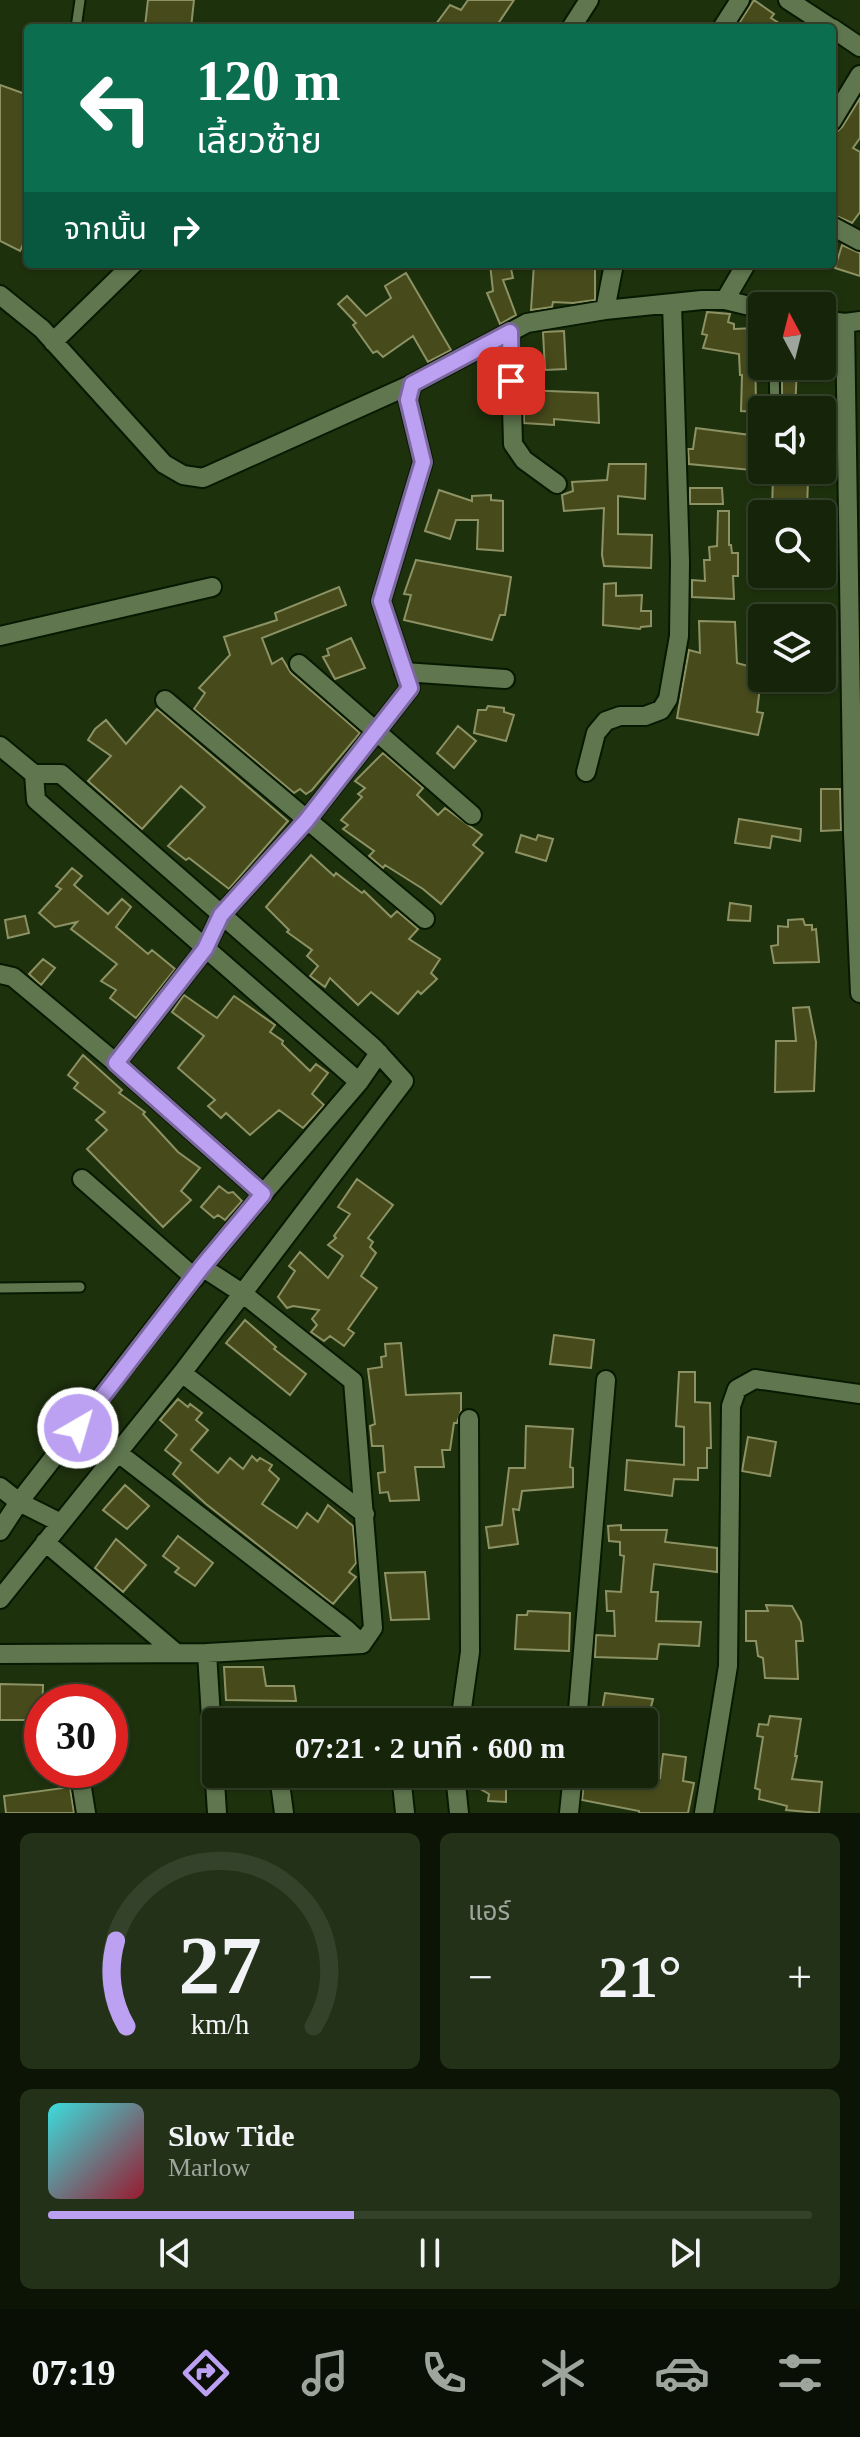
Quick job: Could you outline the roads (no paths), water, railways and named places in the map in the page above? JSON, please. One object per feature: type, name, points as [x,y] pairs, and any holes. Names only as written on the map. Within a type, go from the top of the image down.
[{"type":"street","points":[[574,24],[589,0]]},
{"type":"street","points":[[725,24],[740,0]]},
{"type":"street","points":[[788,0],[826,24]]},
{"type":"street","points":[[836,31],[860,47]]},
{"type":"street","points":[[836,114],[860,75]]},
{"type":"street","points":[[836,228],[860,241]]},
{"type":"street","points":[[53,342],[129,268]]},
{"type":"street","points":[[605,310],[613,268]]},
{"type":"street","points":[[725,300],[744,268]]},
{"type":"street","points":[[0,295],[42,329],[164,464],[183,475],[203,478],[412,384],[527,323],[672,303],[725,300],[748,306]]},
{"type":"street","points":[[586,772],[596,733],[606,721],[620,716],[645,716],[661,710],[668,699],[679,636],[680,562],[672,303]]},
{"type":"street","points":[[853,322],[846,419],[852,818],[860,993]]},
{"type":"street","points":[[510,332],[513,444],[524,460],[557,484]]},
{"type":"street","points":[[116,1063],[205,949],[221,915],[306,821],[410,688],[381,601],[423,462],[408,400],[412,384]]},
{"type":"street","points":[[0,636],[212,587]]},
{"type":"street","points":[[299,664],[472,815]]},
{"type":"street","points":[[404,672],[505,679]]},
{"type":"street","points":[[165,700],[425,919]]},
{"type":"street","points":[[0,746],[34,774],[61,774],[379,1053],[404,1081],[182,1373],[0,1599]]},
{"type":"street","points":[[34,774],[36,800],[359,1082]]},
{"type":"street","points":[[0,974],[13,977],[116,1063],[263,1194]]},
{"type":"street","points":[[0,1531],[19,1502],[199,1273],[359,1082],[379,1053]]},
{"type":"street","points":[[82,1179],[199,1273],[242,1293],[353,1381],[373,1628],[362,1644]]},
{"type":"street","points":[[182,1373],[365,1514]]},
{"type":"street","points":[[704,1813],[728,1666],[731,1406],[734,1397],[737,1389],[755,1379],[860,1394]]},
{"type":"street","points":[[578,1708],[606,1380]]},
{"type":"street","points":[[462,1708],[470,1652],[469,1419]]},
{"type":"street","points":[[117,1452],[362,1644]]},
{"type":"street","points":[[0,1487],[19,1502],[61,1523]]},
{"type":"street","points":[[45,1542],[175,1652]]},
{"type":"street","points":[[0,1654],[207,1653],[362,1644]]},
{"type":"street","points":[[207,1653],[217,1813]]},
{"type":"street","points":[[82,1788],[86,1813]]},
{"type":"street","points":[[281,1788],[284,1813]]},
{"type":"street","points":[[402,1788],[405,1813]]},
{"type":"street","points":[[456,1788],[459,1813]]},
{"type":"street","points":[[572,1788],[570,1811],[589,1813]]},
{"type":"lane","points":[[77,24],[80,0]]},
{"type":"lane","points":[[836,419],[846,419]]},
{"type":"lane","points":[[0,1288],[80,1287]]}]
